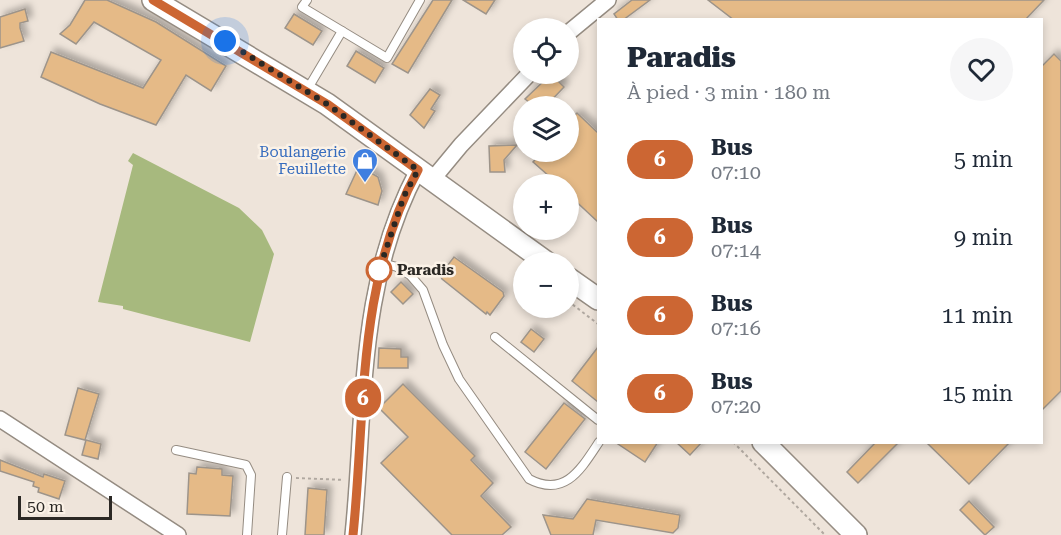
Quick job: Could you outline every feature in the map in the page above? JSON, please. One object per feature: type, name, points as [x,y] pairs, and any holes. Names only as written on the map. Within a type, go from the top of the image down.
[{"type":"main road","points":[[153,0],[306,91],[532,252]]},
{"type":"main road","points":[[579,286],[597,298]]},
{"type":"main road","points":[[765,444],[856,535]]},
{"type":"street","points":[[579,24],[608,0]]},
{"type":"street","points":[[353,535],[359,481],[368,326],[381,262],[404,196],[461,145],[519,84]]},
{"type":"street","points":[[0,419],[178,535]]},
{"type":"lane","points":[[307,0],[303,7],[387,58],[420,0]]},
{"type":"lane","points":[[306,91],[342,32]]},
{"type":"lane","points":[[381,262],[397,267],[410,275],[423,290],[443,345],[459,379],[530,479],[543,486],[558,485],[579,473],[598,444]]},
{"type":"lane","points":[[495,337],[597,419]]},
{"type":"lane","points":[[176,450],[246,465],[251,475],[247,535]]},
{"type":"lane","points":[[282,535],[287,477]]},
{"type":"path","points":[[579,309],[597,323]]},
{"type":"path","points":[[735,444],[825,535]]},
{"type":"path","points":[[287,477],[359,481]]},
{"type":"green space","points":[[133,153],[239,208],[262,230],[274,254],[250,342],[123,309],[123,306],[98,302],[133,165],[128,161]]},
{"type":"building","points":[[85,0],[107,0],[156,22],[226,66],[211,91],[186,75],[156,125],[100,104],[41,77],[51,52],[143,88],[161,60],[94,22],[76,44],[60,34],[70,25]]},
{"type":"building","points":[[433,0],[452,0],[408,73],[392,64]]},
{"type":"building","points":[[463,0],[495,0],[486,14]]},
{"type":"building","points":[[632,0],[650,0],[626,18],[617,18],[614,14]]},
{"type":"building","points":[[708,0],[1044,0],[1027,18],[731,18]]},
{"type":"building","points":[[25,9],[28,21],[20,23],[24,41],[0,48],[0,17]]},
{"type":"building","points":[[294,14],[322,31],[313,45],[285,28]]},
{"type":"building","points":[[356,51],[384,68],[375,83],[347,66]]},
{"type":"building","points":[[1054,54],[1061,61],[1061,391],[1043,409],[1043,65]]},
{"type":"building","points":[[541,84],[561,84],[564,87],[555,96],[528,96]]},
{"type":"building","points":[[430,89],[440,95],[431,109],[435,111],[424,128],[410,115]]},
{"type":"building","points":[[579,115],[597,132],[597,221],[579,204],[579,174],[547,174],[533,162],[579,162]]},
{"type":"building","points":[[513,145],[513,150],[504,160],[505,172],[490,172],[489,146]]},
{"type":"building","name":"Boulangerie Feuillette","points":[[359,166],[378,177],[382,191],[378,205],[346,194]]},
{"type":"building","points":[[454,257],[503,292],[504,296],[490,315],[442,279],[440,275]]},
{"type":"building","points":[[401,282],[413,294],[403,304],[391,292]]},
{"type":"building","points":[[531,329],[544,339],[534,352],[521,342]]},
{"type":"building","points":[[379,348],[401,349],[401,357],[408,357],[408,368],[378,368]]},
{"type":"building","points":[[597,348],[597,401],[572,381]]},
{"type":"building","points":[[403,384],[475,456],[471,460],[493,483],[481,496],[511,527],[502,535],[452,535],[381,463],[408,437],[379,408]]},
{"type":"building","points":[[78,388],[99,394],[85,440],[65,435]]},
{"type":"building","points":[[564,403],[585,419],[546,469],[525,452]]},
{"type":"building","points":[[86,440],[101,444],[98,459],[82,455]]},
{"type":"building","points":[[618,444],[657,444],[645,462]]},
{"type":"building","points":[[678,444],[700,444],[690,455]]},
{"type":"building","points":[[874,444],[897,444],[858,483],[847,472]]},
{"type":"building","points":[[928,444],[1008,444],[969,484]]},
{"type":"building","points":[[0,460],[43,477],[44,474],[65,481],[59,499],[38,492],[39,488],[33,486],[34,482],[0,471]]},
{"type":"building","points":[[197,467],[222,469],[222,475],[233,476],[230,516],[187,514],[189,473],[196,474]]},
{"type":"building","points":[[308,488],[327,490],[324,535],[305,535]]},
{"type":"building","points":[[587,499],[680,515],[678,528],[673,533],[596,520],[593,535],[551,535],[543,515],[573,519]]},
{"type":"building","points":[[969,501],[994,527],[985,535],[960,510]]},
{"type":"bus line","name":"6","points":[[153,0],[259,61],[327,104],[418,170],[404,196],[385,248],[372,300],[365,357],[359,481],[353,535]]},
{"type":"place","name":"Boulangerie Feuillette","points":[[365,184]]},
{"type":"place","name":"Paradis","points":[[379,270]]},
{"type":"route","points":[[225,41],[327,104],[418,170],[404,196],[378,273],[379,270]]}]
